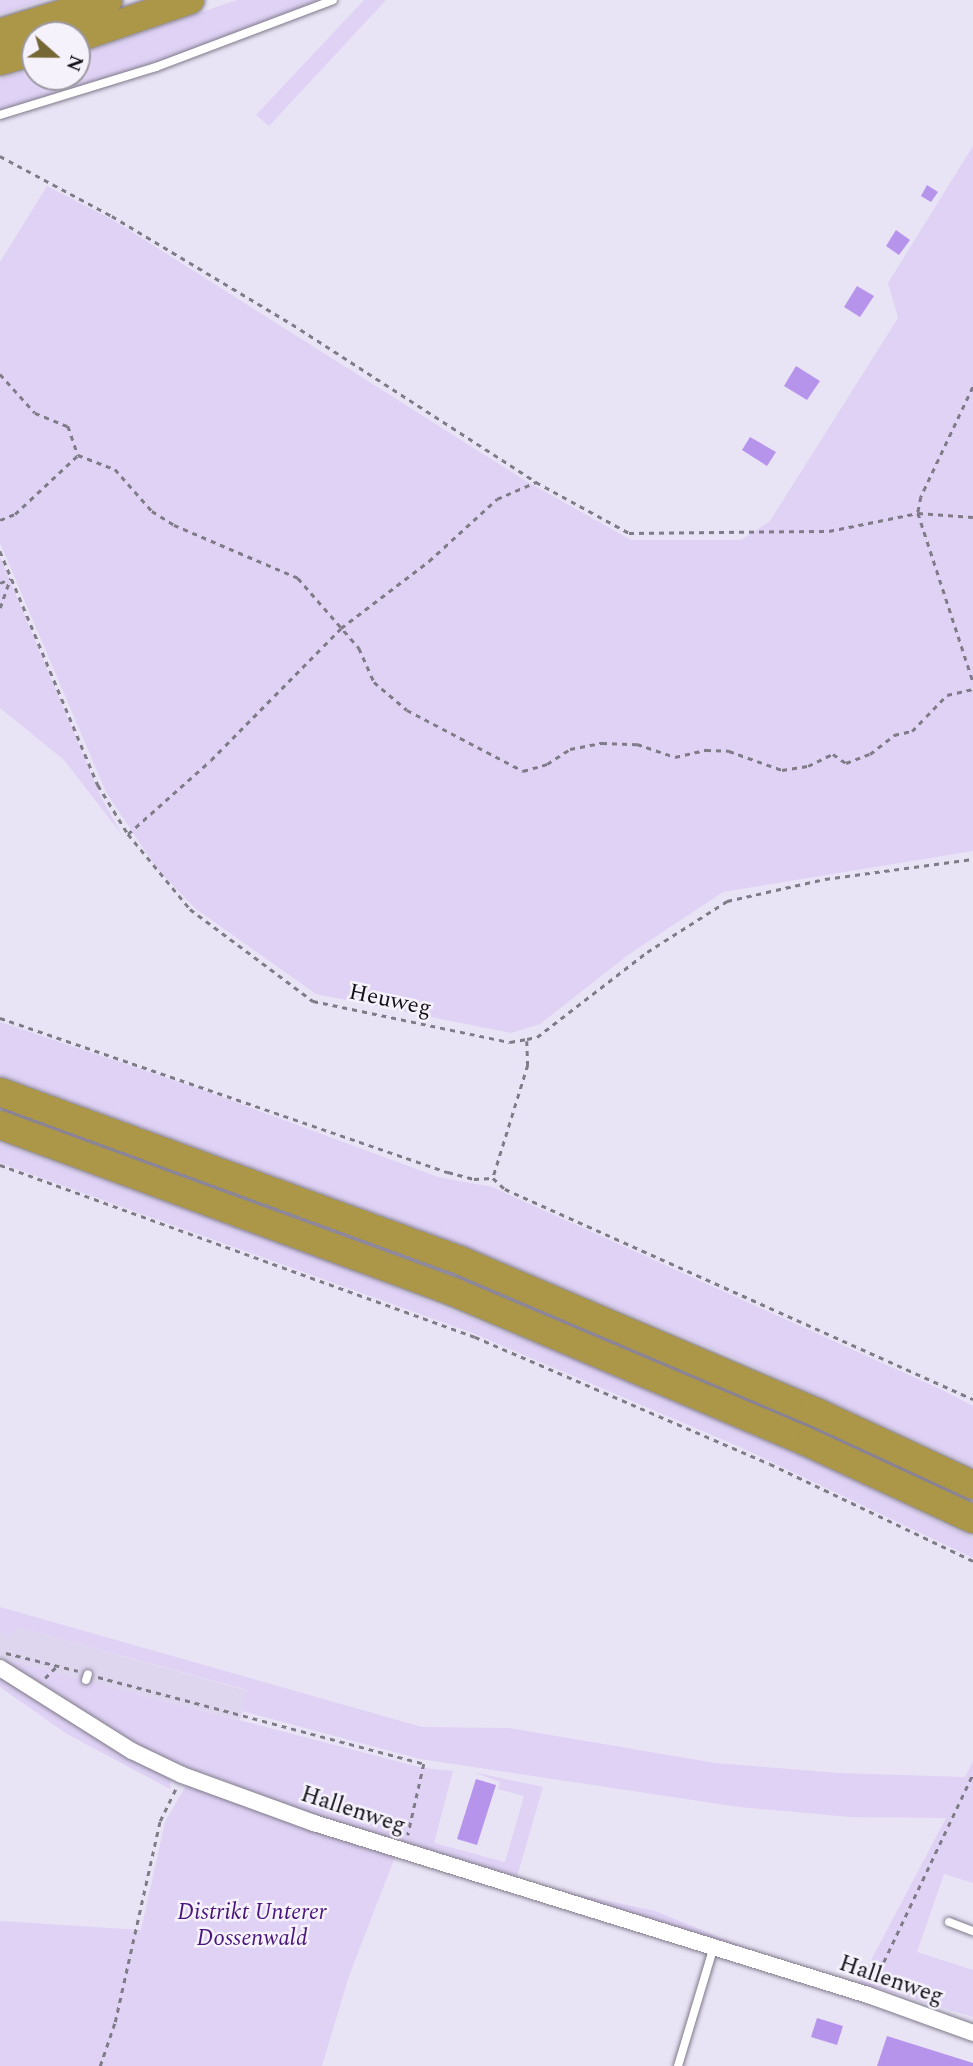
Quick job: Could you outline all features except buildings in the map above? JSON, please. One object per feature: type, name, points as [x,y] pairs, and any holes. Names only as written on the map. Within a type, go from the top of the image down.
[{"type":"highway","points":[[0,33],[108,0]]},
{"type":"highway","points":[[91,33],[190,0]]},
{"type":"highway","points":[[0,61],[21,55]]},
{"type":"highway","points":[[0,1092],[477,1267],[767,1391],[973,1485]]},
{"type":"highway","points":[[0,1125],[454,1292],[805,1441],[973,1519]]},
{"type":"street","name":"Hallenweg","points":[[0,1668],[132,1751],[182,1775],[404,1852],[868,1995],[973,2033]]},
{"type":"lane","points":[[0,115],[156,67],[332,0]]},
{"type":"lane","points":[[949,1922],[973,1931]]},
{"type":"lane","points":[[678,2066],[713,1949]]},
{"type":"path","points":[[0,156],[112,216],[292,324],[536,482],[629,533],[829,531],[918,513],[973,517]]},
{"type":"path","points":[[0,374],[36,413],[68,426],[78,455]]},
{"type":"path","points":[[973,387],[921,497],[918,513],[973,681]]},
{"type":"path","points":[[0,520],[15,514],[78,455]]},
{"type":"path","points":[[78,455],[115,469],[152,511],[174,526],[298,578],[359,648],[374,682],[407,710],[523,771],[547,764],[570,749],[602,743],[637,744],[675,757],[706,750],[729,751],[782,770],[808,766],[833,754],[846,763],[870,754],[894,735],[912,731],[947,695],[973,689]]},
{"type":"path","points":[[128,834],[211,760],[341,628],[429,561],[497,499],[536,482]]},
{"type":"path","name":"Heuweg","points":[[0,551],[98,785],[128,834],[190,909],[313,1001],[510,1041],[527,1039]]},
{"type":"path","points":[[0,583],[10,579]]},
{"type":"path","points":[[0,608],[10,579]]},
{"type":"path","points":[[492,1178],[528,1065],[527,1039],[537,1037],[647,952],[727,901],[825,879],[973,859]]},
{"type":"path","points":[[0,1018],[448,1172],[474,1179],[492,1178],[505,1189],[697,1272],[973,1399]]},
{"type":"path","points":[[0,1165],[475,1337],[771,1464],[973,1561]]},
{"type":"path","points":[[0,1652],[424,1764],[404,1852]]},
{"type":"path","points":[[868,1995],[973,1774]]},
{"type":"path","points":[[100,2066],[115,2022],[160,1821],[182,1775]]},
{"type":"shaded area","points":[[17,1627],[248,1691],[240,1720],[0,1658],[0,1633],[10,1634]]},
{"type":"green space","points":[[0,0],[45,0],[0,14]]},
{"type":"green space","points":[[237,0],[323,0],[147,66],[91,83],[91,50]]},
{"type":"green space","points":[[364,0],[386,0],[269,126],[256,115]]},
{"type":"green space","points":[[21,72],[21,91],[65,91],[0,111],[0,79]]},
{"type":"green space","points":[[973,146],[973,851],[723,892],[628,955],[540,1024],[511,1033],[316,994],[196,909],[157,869],[106,792],[0,543],[0,262],[47,186],[113,220],[526,481],[631,540],[741,540],[770,521],[898,318],[888,283]]},
{"type":"green space","points":[[0,557],[101,797],[122,835],[64,760],[0,708]]},
{"type":"green space","points":[[0,1022],[197,1088],[438,1177],[492,1187],[940,1389],[973,1406],[973,1466],[735,1358],[455,1242],[0,1075]]},
{"type":"green space","points":[[0,1103],[375,1239],[653,1352],[944,1486],[942,1491],[377,1249],[0,1112]]},
{"type":"green space","points":[[0,1143],[323,1259],[576,1360],[821,1465],[973,1538],[973,1558],[740,1447],[470,1332],[0,1163]]},
{"type":"green space","points":[[0,1607],[422,1727],[509,1728],[715,1763],[839,1773],[965,1777],[973,1761],[973,1883],[944,1874],[917,1952],[973,1970],[973,2017],[878,1988],[861,1990],[519,1882],[655,1911],[770,1958],[859,1983],[946,1818],[850,1817],[739,1807],[420,1759],[242,1711],[247,1690],[17,1627],[10,1635],[0,1633]]},
{"type":"green space","points":[[0,1658],[423,1768],[453,1771],[434,1843],[505,1862],[524,1796],[498,1789],[500,1782],[473,1772],[543,1787],[517,1877],[321,1817],[177,1763],[113,1732]]},
{"type":"green space","points":[[0,1674],[105,1744],[171,1778],[170,1789],[67,1734],[0,1687]]},
{"type":"green space","name":"Distrikt Unterer Dossenwald","points":[[186,1785],[395,1857],[349,1976],[322,2066],[0,2066],[0,1921],[141,1930],[165,1822]]}]
